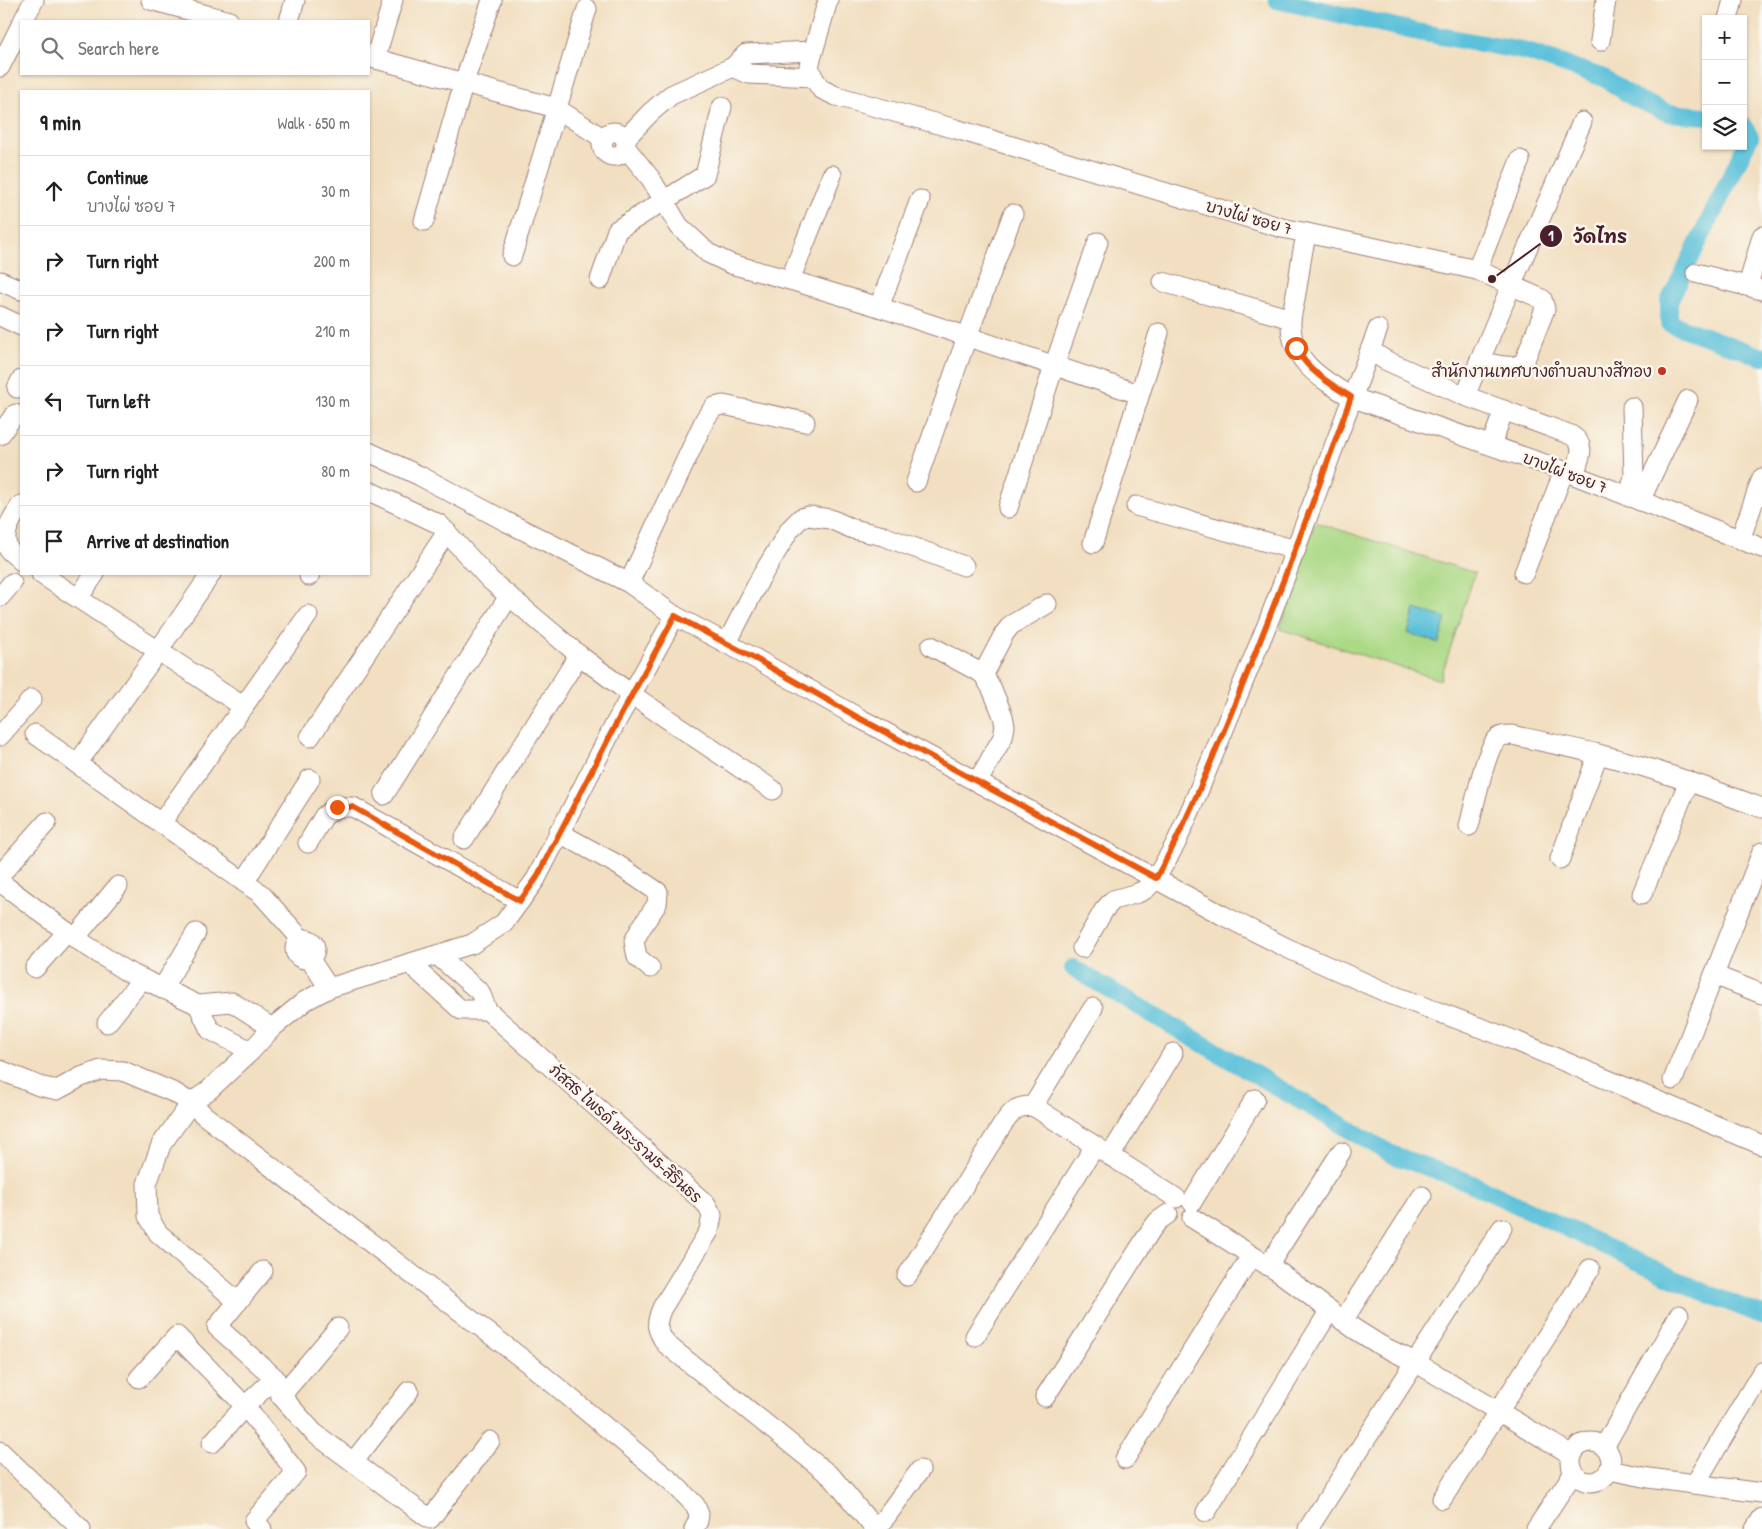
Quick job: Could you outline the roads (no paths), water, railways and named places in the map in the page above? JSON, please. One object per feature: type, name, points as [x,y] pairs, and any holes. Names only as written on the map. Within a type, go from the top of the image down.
[{"type":"street","points":[[24,20],[34,0]]},
{"type":"street","points":[[151,0],[195,6],[227,20]]},
{"type":"street","points":[[289,20],[295,0]]},
{"type":"street","points":[[393,0],[372,58],[556,108],[604,139],[603,148],[609,155],[619,155],[625,143],[651,112],[672,95],[733,67],[746,54],[813,51]]},
{"type":"street","points":[[424,221],[464,82],[492,0]]},
{"type":"street","points":[[733,67],[749,74],[813,77],[809,66],[828,0]]},
{"type":"street","points":[[1600,41],[1606,0]]},
{"type":"street","points":[[1729,15],[1733,0]]},
{"type":"street","points":[[512,256],[587,9]]},
{"type":"street","points":[[0,67],[20,27]]},
{"type":"street","name":"บางไผ่ ซอย 7","points":[[813,77],[821,89],[836,96],[956,129],[1282,228],[1307,233],[1302,248],[1291,319],[1292,336],[1296,348],[1302,359],[1313,371],[1351,397],[1569,473],[1762,548]]},
{"type":"street","points":[[600,280],[617,230],[705,175],[722,107]]},
{"type":"street","points":[[1465,396],[1582,122]]},
{"type":"street","points":[[625,143],[651,179],[679,226],[708,253],[731,264],[879,307],[1139,394]]},
{"type":"street","points":[[1477,270],[1520,160]]},
{"type":"street","points":[[790,280],[832,175]]},
{"type":"street","points":[[879,307],[920,200]]},
{"type":"street","points":[[916,482],[966,337],[1012,214]]},
{"type":"street","points":[[1307,233],[1477,270],[1499,278],[1511,286],[1542,299],[1545,309],[1524,362],[1518,366],[1511,367],[1479,360]]},
{"type":"street","points":[[1696,273],[1755,288],[1762,236]]},
{"type":"street","points":[[1008,508],[1054,366],[1098,242]]},
{"type":"street","points":[[0,281],[20,290]]},
{"type":"street","points":[[1164,282],[1291,319]]},
{"type":"street","points":[[0,316],[20,326]]},
{"type":"street","points":[[1082,948],[1104,910],[1113,900],[1138,894],[1146,889],[1156,878],[1176,843],[1296,550],[1351,397],[1378,329]]},
{"type":"street","points":[[1093,543],[1159,333]]},
{"type":"street","points":[[1370,350],[1385,360],[1465,396],[1571,435],[1577,439],[1581,445],[1581,452],[1569,473],[1524,573]]},
{"type":"street","points":[[1634,499],[1688,400]]},
{"type":"street","points":[[629,583],[705,419],[714,407],[723,404],[805,422]]},
{"type":"street","points":[[1632,407],[1634,499]]},
{"type":"street","points":[[1491,445],[1504,410]]},
{"type":"street","points":[[0,435],[15,414]]},
{"type":"street","points":[[370,452],[629,583],[675,616],[1222,915],[1289,949],[1390,994],[1516,1041],[1762,1145]]},
{"type":"street","points":[[1740,540],[1762,478]]},
{"type":"street","points":[[370,491],[439,524],[490,580],[579,655],[632,695],[773,790]]},
{"type":"street","points":[[1136,506],[1296,550]]},
{"type":"street","points":[[20,507],[8,526],[6,537],[8,549],[20,559]]},
{"type":"street","points":[[727,643],[761,577],[790,529],[801,518],[809,516],[830,519],[853,529],[883,536],[964,566]]},
{"type":"street","points":[[310,738],[446,532]]},
{"type":"street","points":[[43,575],[244,707]]},
{"type":"street","points":[[78,598],[94,575]]},
{"type":"street","points":[[77,764],[158,651],[209,575]]},
{"type":"street","points":[[0,597],[12,582]]},
{"type":"street","points":[[384,795],[509,596]]},
{"type":"street","points":[[983,674],[1004,634],[1011,625],[1047,604]]},
{"type":"street","points":[[161,823],[308,615]]},
{"type":"street","points":[[238,1302],[158,1233],[148,1216],[146,1184],[161,1146],[191,1103],[209,1090],[251,1051],[272,1028],[305,1001],[329,988],[472,944],[504,923],[536,879],[558,832],[675,616]]},
{"type":"street","points":[[931,646],[983,674],[992,689],[1003,716],[1003,737],[978,782]]},
{"type":"street","points":[[464,839],[579,655]]},
{"type":"street","points":[[0,736],[32,699]]},
{"type":"street","points":[[35,734],[261,894],[302,940],[307,939],[314,945],[315,950],[309,958],[329,988]]},
{"type":"street","points":[[1469,826],[1489,751],[1496,739],[1503,735],[1512,735],[1598,754],[1689,781],[1762,808]]},
{"type":"street","points":[[1560,859],[1598,754]]},
{"type":"street","points":[[244,882],[310,779]]},
{"type":"street","points":[[1642,894],[1689,781]]},
{"type":"street","points":[[308,843],[324,816],[337,807],[353,807],[520,901]]},
{"type":"street","points":[[0,875],[47,822]]},
{"type":"street","points":[[558,832],[618,865],[658,892],[657,904],[634,940],[637,957],[650,968]]},
{"type":"street","points":[[1673,1080],[1762,852]]},
{"type":"street","points":[[0,882],[71,935],[124,970],[198,1005],[232,1002],[272,1028]]},
{"type":"street","points":[[35,968],[71,935],[118,886]]},
{"type":"street","points":[[162,989],[196,933]]},
{"type":"street","points":[[409,963],[461,1010],[487,1010],[480,992],[437,955]]},
{"type":"street","points":[[1714,975],[1762,994]]},
{"type":"street","points":[[107,1023],[142,979]]},
{"type":"street","points":[[198,1005],[210,1030],[251,1051]]},
{"type":"street","points":[[1034,1106],[1093,1008]]},
{"type":"street","name":"ภัสสร ไพรด์ พระราม5-สิรินธร","points":[[487,1010],[706,1204],[712,1215],[710,1231],[662,1308],[657,1319],[658,1332],[666,1344],[832,1477],[876,1529]]},
{"type":"street","points":[[975,1336],[1102,1151],[1173,1053]]},
{"type":"street","points":[[0,1070],[39,1086],[58,1090],[82,1077],[102,1070],[123,1071],[174,1093],[191,1103],[205,1116],[533,1368],[672,1482],[695,1505],[699,1514],[694,1529]]},
{"type":"street","points":[[1045,1398],[1151,1230],[1158,1221],[1182,1208],[1255,1099]]},
{"type":"street","points":[[907,1276],[1011,1113],[1020,1106],[1034,1106],[1102,1151],[1380,1345],[1415,1362],[1498,1411],[1573,1464],[1581,1480],[1592,1482],[1602,1479],[1609,1470],[1611,1462],[1609,1454],[1604,1447],[1596,1442],[1586,1442],[1578,1447],[1573,1464],[1536,1529]]},
{"type":"street","points":[[1268,1266],[1341,1152]]},
{"type":"street","points":[[1206,1512],[1336,1315],[1422,1196]]},
{"type":"street","points":[[1308,1529],[1502,1228]]},
{"type":"street","points":[[1125,1459],[1251,1256]]},
{"type":"street","points":[[1442,1499],[1590,1269]]},
{"type":"street","points":[[263,1271],[217,1327],[275,1378],[281,1396],[314,1433],[430,1519],[490,1441]]},
{"type":"street","points":[[1604,1447],[1679,1315]]},
{"type":"street","points":[[281,1396],[338,1328]]},
{"type":"street","points":[[139,1378],[177,1336],[245,1406],[296,1472],[254,1521],[262,1529]]},
{"type":"street","points":[[1695,1484],[1762,1372]]},
{"type":"street","points":[[212,1443],[245,1406],[275,1378]]},
{"type":"street","points":[[354,1461],[409,1391]]},
{"type":"street","points":[[0,1451],[81,1529]]},
{"type":"street","points":[[876,1529],[920,1470]]},
{"type":"street","points":[[1609,1470],[1762,1493]]},
{"type":"street","points":[[1756,1529],[1762,1518]]},
{"type":"water","points":[[1415,609],[1446,618],[1439,643],[1408,633]]},
{"type":"waterway","points":[[1277,0],[1418,32],[1528,52],[1604,78],[1634,98],[1668,113],[1702,116]]},
{"type":"waterway","points":[[1747,132],[1750,137],[1747,143]]},
{"type":"waterway","points":[[1744,150],[1669,302],[1669,323],[1762,357]]},
{"type":"waterway","points":[[1073,968],[1393,1155],[1466,1181],[1701,1291],[1762,1315]]},
{"type":"place","name":"วัดไทร","points":[[1492,279]]},
{"type":"place","name":"สำนักงานเทศบางตำบลบางสีทอง","points":[[1662,371]]}]
